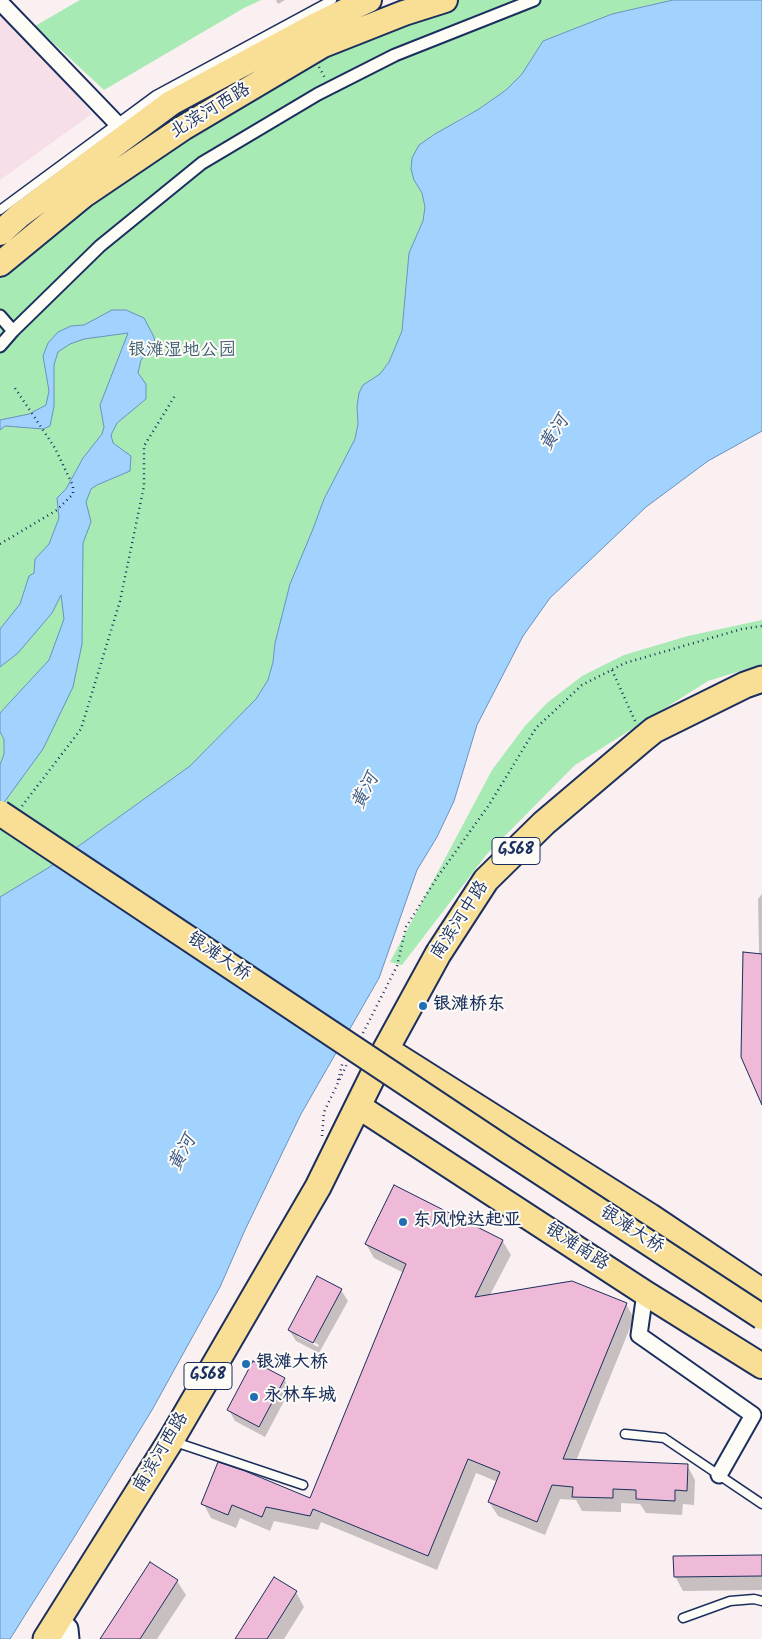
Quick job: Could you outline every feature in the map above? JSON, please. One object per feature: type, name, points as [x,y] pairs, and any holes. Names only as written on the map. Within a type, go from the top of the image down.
[{"type":"highway","name":"南滨河中路","points":[[362,1109],[438,954],[486,880],[544,824],[643,738],[654,730],[720,697],[762,679]]},
{"type":"highway","name":"南滨河中路","points":[[391,1052],[448,960],[493,895],[551,831],[660,742],[750,694],[762,690]]},
{"type":"highway","name":"南滨河西路","points":[[61,1636],[175,1442],[362,1109]]},
{"type":"main road","name":"北滨河西路","points":[[0,264],[84,195],[182,128],[323,45],[404,13],[444,0]]},
{"type":"main road","name":"北滨河西路","points":[[0,233],[122,129],[359,2]]},
{"type":"main road","name":"银滩大桥","points":[[6,818],[345,1057],[762,1331]]},
{"type":"main road","name":"银滩大桥","points":[[6,818],[762,1317]]},
{"type":"main road","points":[[391,1052],[650,1216],[762,1291]]},
{"type":"main road","name":"银滩南路","points":[[362,1109],[645,1293],[762,1366]]},
{"type":"street","points":[[0,346],[100,246],[202,163],[330,88],[395,54],[534,0]]},
{"type":"street","points":[[0,2],[122,129]]},
{"type":"street","points":[[0,316],[13,331]]},
{"type":"street","points":[[645,1293],[639,1335],[753,1415],[719,1476]]},
{"type":"lane","points":[[0,210],[122,129],[156,95],[332,0]]},
{"type":"lane","points":[[625,1434],[664,1438],[762,1504]]},
{"type":"lane","points":[[175,1442],[303,1485]]},
{"type":"lane","points":[[683,1618],[730,1601],[754,1599],[762,1601]]},
{"type":"path","points":[[311,52],[330,88]]},
{"type":"path","points":[[0,544],[57,510],[73,494],[73,486],[55,448],[15,388]]},
{"type":"path","points":[[6,818],[81,729],[120,601],[144,486],[144,446],[176,394]]},
{"type":"path","points":[[612,670],[643,738]]},
{"type":"path","points":[[335,1088],[345,1057]]},
{"type":"shaded area","points":[[0,15],[64,79],[92,114],[0,180]]},
{"type":"green space","points":[[80,0],[261,0],[244,8],[104,90],[35,26]]},
{"type":"green space","name":"银滩湿地公园","points":[[454,0],[673,0],[612,14],[543,41],[522,74],[506,90],[479,109],[458,120],[414,180],[422,193],[425,207],[423,221],[409,253],[402,331],[389,362],[380,374],[363,385],[357,406],[358,424],[355,439],[324,499],[275,643],[273,662],[268,680],[256,699],[190,766],[48,868],[0,897],[0,264],[311,52]]},
{"type":"green space","points":[[762,620],[762,664],[708,681],[575,765],[487,854],[402,965],[390,962],[492,770],[525,726],[547,703],[582,676],[624,655],[688,636]]},
{"type":"water","name":"黄河","points":[[673,0],[762,0],[762,431],[708,461],[646,507],[550,598],[523,636],[477,725],[454,801],[437,837],[417,870],[379,978],[301,1114],[245,1230],[220,1287],[152,1410],[73,1539],[10,1639],[0,1639],[0,897],[48,868],[190,766],[256,699],[268,680],[290,584],[324,499],[355,439],[358,424],[357,406],[359,393],[363,385],[380,374],[389,362],[402,331],[409,253],[423,221],[425,207],[422,193],[414,180],[411,169],[412,158],[419,145],[479,109],[506,90],[522,74],[543,41],[612,14]]},
{"type":"water","points":[[112,310],[126,310],[144,318],[154,337],[155,344],[141,360],[138,373],[146,384],[146,399],[117,423],[111,435],[113,443],[131,456],[130,471],[91,489],[86,502],[91,522],[83,543],[82,644],[73,687],[43,749],[0,808],[0,765],[4,754],[4,739],[0,732],[0,713],[49,660],[64,619],[61,595],[52,613],[18,653],[0,667],[0,629],[20,604],[29,576],[34,573],[35,559],[49,544],[59,518],[57,498],[66,489],[83,458],[102,434],[104,427],[100,405],[128,333],[84,339],[70,344],[58,352],[54,365],[54,406],[50,426],[43,429],[5,426],[0,430],[0,420],[29,414],[46,405],[49,391],[43,356],[48,343],[58,332],[71,326],[84,325]]},
{"type":"building","points":[[743,952],[762,954],[762,1105],[741,1057]]},
{"type":"building","points":[[394,1185],[503,1240],[475,1297],[572,1281],[627,1303],[563,1459],[688,1464],[687,1491],[675,1490],[675,1501],[636,1499],[636,1490],[613,1489],[613,1498],[572,1497],[573,1487],[552,1485],[537,1522],[488,1502],[500,1472],[468,1459],[428,1556],[313,1509],[310,1516],[266,1507],[262,1517],[232,1505],[228,1515],[201,1504],[218,1462],[310,1498],[406,1264],[365,1244]]},
{"type":"building","points":[[317,1276],[342,1289],[313,1343],[288,1330]]},
{"type":"building","points":[[253,1361],[285,1378],[259,1427],[227,1410]]},
{"type":"building","points":[[762,1555],[762,1576],[674,1577],[673,1556]]},
{"type":"building","points":[[150,1562],[178,1580],[140,1639],[100,1639]]},
{"type":"building","points":[[274,1577],[297,1591],[267,1639],[235,1639]]},
{"type":"place","name":"银滩桥东","points":[[423,1006]]},
{"type":"place","name":"东风悦达起亚","points":[[403,1222]]},
{"type":"place","name":"银滩大桥","points":[[246,1364]]},
{"type":"place","name":"永林车城","points":[[254,1397]]}]
